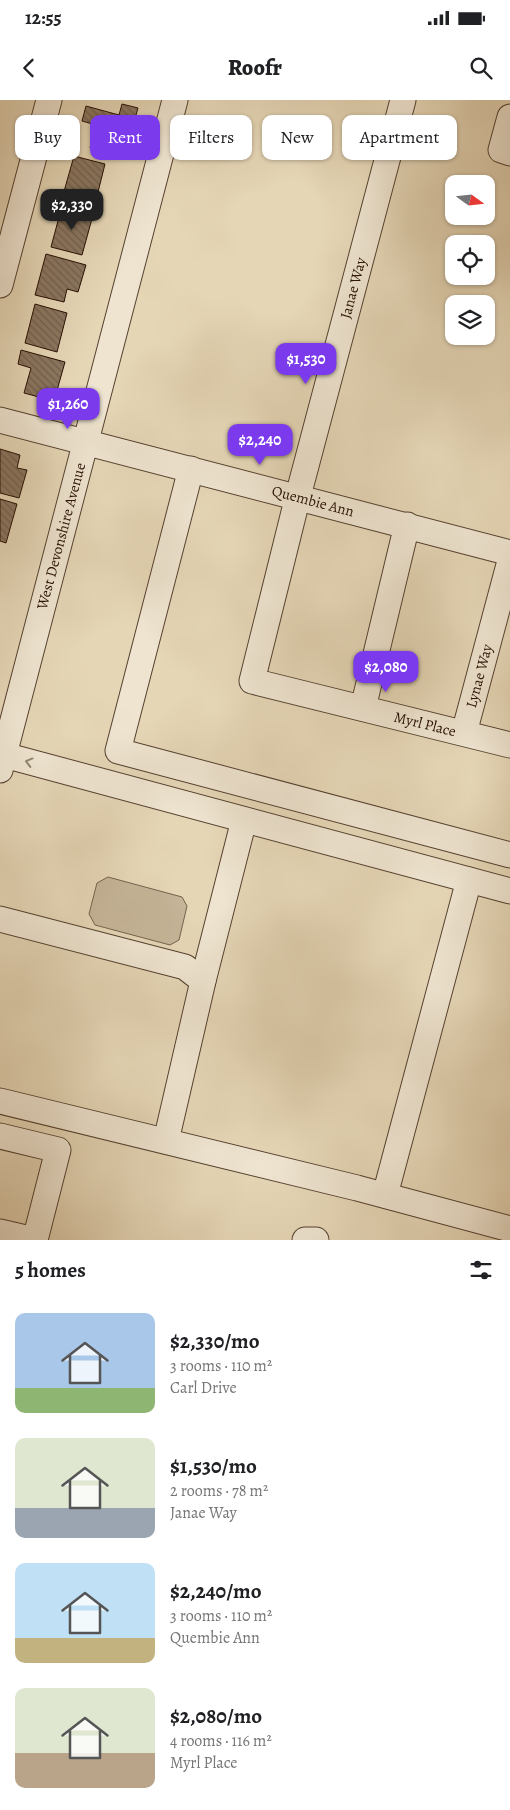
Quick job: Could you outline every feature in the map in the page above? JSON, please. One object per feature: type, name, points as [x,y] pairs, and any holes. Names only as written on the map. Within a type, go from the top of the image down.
[{"type":"street","points":[[0,285],[49,100]]},
{"type":"street","name":"West Devonshire Avenue","points":[[2,762],[176,100]]},
{"type":"street","name":"Janae Way","points":[[252,681],[398,101]]},
{"type":"street","points":[[510,117],[501,150],[510,153]]},
{"type":"street","name":"Quembie Ann","points":[[0,420],[298,496],[510,553]]},
{"type":"street","points":[[192,469],[118,751],[510,855]]},
{"type":"street","points":[[363,708],[407,525]]},
{"type":"street","name":"Lynae Way","points":[[464,733],[510,561]]},
{"type":"street","name":"Myrl Place","points":[[252,681],[510,745]]},
{"type":"street","points":[[2,762],[54,769],[510,892]]},
{"type":"street","points":[[166,1141],[203,981],[244,820]]},
{"type":"street","points":[[385,1196],[469,880]]},
{"type":"street","points":[[0,919],[14,934],[78,948],[184,967],[203,981]]},
{"type":"street","points":[[0,1101],[510,1228]]},
{"type":"street","points":[[0,1136],[58,1150],[35,1240],[0,1232]]},
{"type":"street","points":[[305,1240],[316,1240]]},
{"type":"shaded area","points":[[108,877],[182,897],[187,906],[179,940],[170,945],[95,925],[89,914],[97,883]]},
{"type":"building","points":[[122,104],[138,108],[136,115],[119,115]]},
{"type":"building","points":[[86,106],[119,115],[90,115],[90,123],[82,121]]},
{"type":"building","points":[[80,158],[105,164],[95,204],[63,195],[73,160],[80,160]]},
{"type":"building","points":[[62,206],[93,215],[82,255],[51,247]]},
{"type":"building","points":[[46,254],[86,265],[78,292],[67,289],[64,302],[35,295]]},
{"type":"building","points":[[35,304],[67,313],[57,352],[25,343]]},
{"type":"building","points":[[21,350],[65,362],[54,401],[24,393],[31,368],[18,364]]},
{"type":"building","points":[[0,449],[20,455],[17,468],[27,470],[19,498],[0,493]]},
{"type":"building","points":[[0,499],[17,504],[6,543],[0,541]]}]
